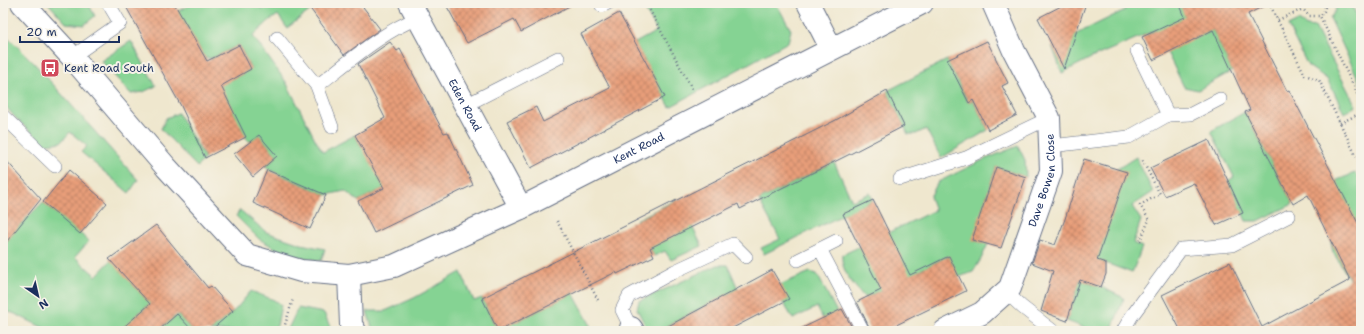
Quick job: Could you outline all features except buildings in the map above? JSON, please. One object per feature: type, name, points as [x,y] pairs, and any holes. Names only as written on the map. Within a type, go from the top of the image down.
[{"type":"street","points":[[22,3],[72,57],[166,167],[247,255],[301,271],[349,275],[352,325],[355,331]]},
{"type":"street","points":[[808,3],[831,48]]},
{"type":"street","name":"Kent Road","points":[[349,275],[394,266],[521,208],[831,48],[922,3]]},
{"type":"street","name":"Dave Bowen Close","points":[[945,331],[982,313],[1010,288],[1051,172],[1050,118],[1014,51],[993,3]]},
{"type":"street","name":"Eden Road","points":[[414,10],[521,208]]},
{"type":"lane","points":[[72,57],[120,23],[108,3]]},
{"type":"lane","points":[[316,86],[366,49],[407,22],[414,10]]},
{"type":"lane","points":[[277,38],[316,86],[332,128]]},
{"type":"lane","points":[[1137,51],[1168,115]]},
{"type":"lane","points":[[466,105],[558,58]]},
{"type":"lane","points":[[1051,146],[1129,137],[1168,115],[1191,114],[1220,99]]},
{"type":"lane","points":[[3,116],[55,166]]},
{"type":"lane","points":[[900,179],[966,158],[1050,118]]},
{"type":"lane","points":[[1122,331],[1181,249],[1232,245],[1289,216]]},
{"type":"lane","points":[[798,260],[836,242]]},
{"type":"lane","points":[[632,329],[622,310],[629,296],[675,271],[733,244],[746,257]]},
{"type":"lane","points":[[820,249],[863,331]]},
{"type":"lane","points":[[1006,292],[1022,307],[1053,331]]},
{"type":"path","points":[[646,3],[692,90]]},
{"type":"path","points":[[1269,3],[1305,75],[1319,80],[1361,166]]},
{"type":"path","points":[[1303,9],[1304,3]]},
{"type":"path","points":[[1320,16],[1326,3]]},
{"type":"path","points":[[1278,20],[1303,9]]},
{"type":"path","points":[[1303,9],[1309,16],[1320,16]]},
{"type":"path","points":[[1320,16],[1361,102]]},
{"type":"path","points":[[1340,123],[1361,113]]},
{"type":"path","points":[[1129,137],[1160,194],[1140,205],[1149,220],[1140,241]]},
{"type":"path","points":[[555,218],[602,308]]},
{"type":"path","points":[[281,331],[284,328],[293,298]]},
{"type":"green space","points":[[48,3],[88,3],[95,16],[84,25],[66,23]]},
{"type":"green space","points":[[193,3],[257,3],[262,10],[272,3],[306,3],[311,10],[287,28],[278,15],[253,36],[286,82],[323,152],[355,135],[362,148],[388,133],[415,173],[358,201],[345,191],[326,195],[268,169],[266,166],[277,156],[259,135],[250,142],[246,138],[220,86],[251,69],[239,45],[213,58],[205,58],[178,11]]},
{"type":"green space","points":[[649,3],[776,3],[791,30],[788,42],[670,107],[635,43],[657,31],[643,6]]},
{"type":"green space","points":[[1122,3],[1179,3],[1196,38],[1213,30],[1232,71],[1198,90],[1184,87],[1156,30],[1091,58],[1062,73],[1052,46],[1125,10]]},
{"type":"green space","points":[[1341,3],[1351,3],[1361,25],[1361,85],[1330,18],[1336,10],[1335,6]]},
{"type":"green space","points":[[1298,21],[1307,26],[1315,27],[1356,106],[1344,113],[1327,79],[1308,66],[1288,26]]},
{"type":"green space","points":[[3,32],[34,63],[138,180],[129,193],[81,152],[87,146],[70,132],[61,142],[46,144],[8,109],[3,99]]},
{"type":"green space","points":[[131,41],[156,86],[143,92],[131,94],[101,61]]},
{"type":"green space","points":[[947,60],[968,102],[973,100],[988,130],[941,158],[926,129],[916,134],[908,134],[887,91]]},
{"type":"green space","points":[[1245,112],[1293,204],[1258,221],[1246,221],[1228,181],[1234,177],[1211,131]]},
{"type":"green space","points":[[178,113],[205,158],[197,167],[161,129],[166,118]]},
{"type":"green space","points":[[1018,146],[1025,160],[1026,177],[996,167],[973,240],[988,244],[973,272],[959,277],[948,256],[865,298],[846,273],[842,261],[842,255],[935,210],[930,197],[938,182],[983,160]]},
{"type":"green space","points":[[1136,157],[1153,192],[1132,206],[1141,220],[1133,243],[1142,247],[1132,273],[1095,259],[1104,205],[1117,169]]},
{"type":"green space","points":[[834,162],[852,201],[870,193],[873,200],[764,254],[761,248],[780,239],[759,200]]},
{"type":"green space","points":[[1355,173],[1361,180],[1361,275],[1350,280],[1333,252],[1330,239],[1335,181]]},
{"type":"green space","points":[[678,199],[702,246],[671,260],[665,251],[654,256],[636,220]]},
{"type":"green space","points":[[43,202],[89,241],[75,257],[96,276],[120,251],[156,299],[134,317],[146,331],[50,331],[13,313],[3,311],[3,246],[17,228]]},
{"type":"green space","points":[[240,210],[266,232],[301,244],[325,249],[321,261],[286,254],[259,239],[236,216]]},
{"type":"green space","points":[[718,265],[728,265],[738,289],[661,329],[661,331],[648,331],[637,309],[639,301]]},
{"type":"green space","points":[[461,272],[474,301],[482,298],[498,331],[402,331],[401,329],[373,331],[367,311],[385,311],[414,298]]},
{"type":"green space","points":[[810,272],[817,274],[840,318],[826,325],[817,307],[793,319],[783,302],[780,285]]},
{"type":"green space","points":[[1080,280],[1101,287],[1124,298],[1113,326],[1095,330],[1067,321]]},
{"type":"green space","points":[[251,291],[274,300],[281,305],[277,326],[272,331],[210,331],[236,309]]},
{"type":"green space","points":[[573,293],[590,324],[589,331],[498,331]]},
{"type":"green space","points":[[298,308],[324,313],[332,331],[287,331]]},
{"type":"green space","points":[[178,315],[193,331],[158,331],[172,319]]},
{"type":"place","name":"Kent Road South","points":[[50,68]]}]
